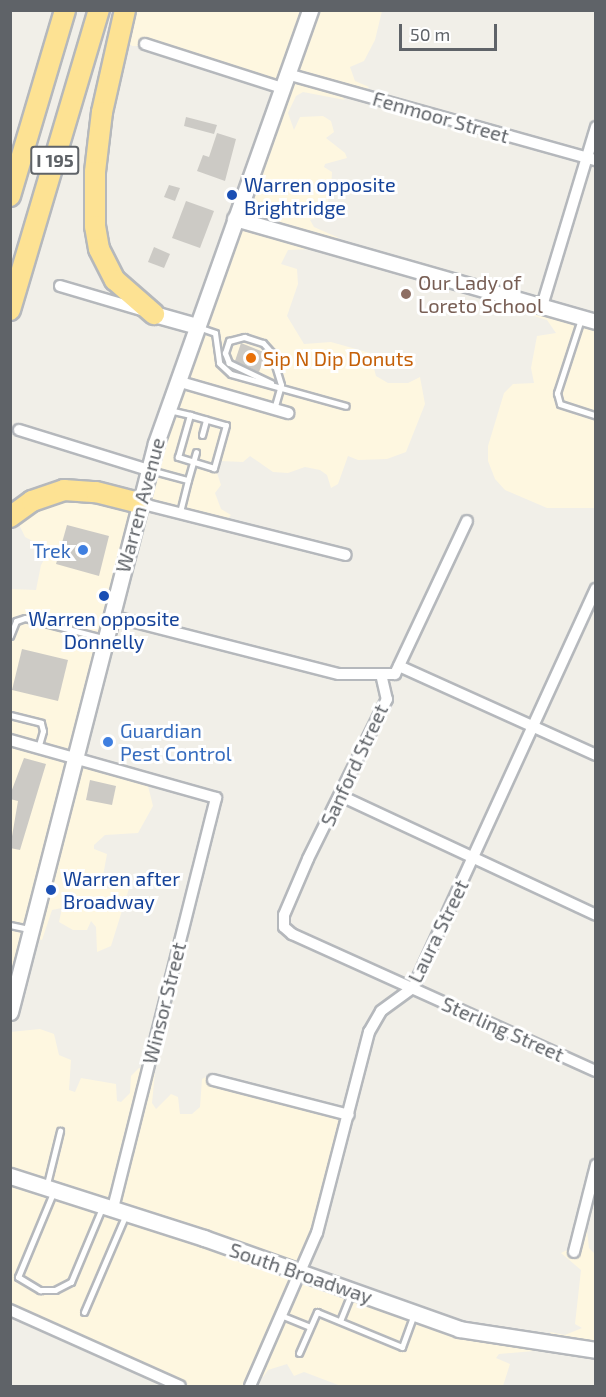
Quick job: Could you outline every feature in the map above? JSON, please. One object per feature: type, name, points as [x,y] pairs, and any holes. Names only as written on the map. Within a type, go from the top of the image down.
[{"type":"highway","name":"I 195","points":[[10,196],[65,10]]},
{"type":"highway","name":"I 195","points":[[10,310],[99,10]]},
{"type":"highway","points":[[125,10],[100,120],[95,226],[103,260],[115,280],[154,314]]},
{"type":"highway","points":[[10,517],[32,501],[64,490],[96,492],[139,503]]},
{"type":"main road","name":"Warren Avenue","points":[[10,1012],[13,992],[31,930],[148,470],[196,326],[310,10]]},
{"type":"main road","points":[[154,314],[196,326]]},
{"type":"main road","name":"South Broadway","points":[[10,1176],[114,1208],[301,1275],[486,1335],[596,1350]]},
{"type":"street","name":"Fenmoor Street","points":[[145,44],[591,159]]},
{"type":"street","points":[[542,306],[591,159],[596,126]]},
{"type":"street","points":[[235,219],[596,322]]},
{"type":"street","points":[[60,285],[154,314]]},
{"type":"street","points":[[177,381],[288,413]]},
{"type":"street","points":[[20,430],[148,470]]},
{"type":"street","points":[[139,503],[346,555]]},
{"type":"street","points":[[467,521],[399,666],[596,755]]},
{"type":"street","name":"Laura Street","points":[[250,1386],[301,1275],[317,1233],[369,1032],[381,1011],[413,988],[596,589]]},
{"type":"street","points":[[111,616],[339,674],[381,674]]},
{"type":"street","name":"Sanford Street","points":[[283,922],[308,859],[387,699],[381,674],[395,674],[399,666]]},
{"type":"street","points":[[10,740],[74,758]]},
{"type":"street","name":"Winsor Street","points":[[74,758],[216,798],[114,1208]]},
{"type":"street","points":[[341,796],[596,915]]},
{"type":"street","name":"Sterling Street","points":[[283,922],[292,934],[596,1071]]},
{"type":"street","points":[[213,1080],[349,1115]]},
{"type":"street","points":[[574,1252],[596,1165]]},
{"type":"street","points":[[10,1310],[180,1386]]},
{"type":"lane","points":[[581,317],[557,393],[560,404],[596,416]]},
{"type":"lane","points":[[196,326],[215,333],[217,355],[224,369],[346,406]]},
{"type":"lane","points":[[271,384],[259,375],[229,363],[225,353],[230,341],[239,336],[263,343],[271,352],[280,386],[274,409]]},
{"type":"lane","points":[[167,409],[226,425],[214,468],[178,457],[190,416]]},
{"type":"lane","points":[[202,435],[206,420]]},
{"type":"lane","points":[[180,512],[196,452]]},
{"type":"lane","points":[[148,470],[188,480]]},
{"type":"lane","points":[[10,636],[16,621],[25,618],[105,638]]},
{"type":"lane","points":[[10,715],[40,723],[44,731],[38,748]]},
{"type":"lane","points":[[10,924],[31,930]]},
{"type":"lane","points":[[60,1131],[51,1187],[18,1277],[40,1290],[55,1290],[71,1282],[114,1208]]},
{"type":"lane","points":[[84,1312],[114,1208]]},
{"type":"lane","points":[[340,1321],[352,1292]]},
{"type":"lane","points":[[299,1353],[317,1312],[402,1347],[415,1312]]},
{"type":"lane","points":[[283,1316],[310,1327]]},
{"type":"shaded area","points":[[133,11],[382,11],[375,40],[364,61],[350,67],[355,81],[369,87],[361,95],[336,90],[345,100],[303,92],[296,96],[288,113],[294,130],[300,117],[323,116],[331,121],[334,132],[326,138],[345,153],[347,158],[325,164],[324,167],[332,172],[331,192],[322,216],[310,220],[314,227],[339,238],[310,245],[313,249],[288,250],[281,264],[297,269],[298,284],[287,316],[304,344],[331,342],[370,353],[376,376],[388,383],[408,383],[420,377],[425,404],[406,452],[387,459],[358,460],[348,456],[338,484],[331,488],[327,475],[320,470],[305,467],[288,473],[273,472],[250,456],[243,462],[221,461],[216,470],[221,485],[215,493],[221,509],[231,515],[226,520],[144,508],[151,470],[285,95],[146,46],[132,46],[124,38]]},
{"type":"shaded area","points":[[530,308],[595,323],[595,508],[547,508],[505,490],[495,479],[488,461],[488,446],[504,393],[513,384],[534,383],[531,368],[537,336],[556,333],[547,320],[524,313]]},
{"type":"shaded area","points":[[78,496],[142,507],[79,758],[146,778],[153,806],[138,833],[105,835],[94,845],[94,849],[107,854],[101,887],[111,889],[131,882],[111,946],[97,952],[96,927],[91,921],[87,930],[73,930],[59,922],[62,908],[52,910],[42,940],[33,938],[11,1028],[11,589],[36,590],[41,565],[50,550],[25,537],[16,518],[21,513]]},
{"type":"shaded area","points":[[40,1029],[54,1034],[59,1055],[71,1060],[69,1090],[75,1092],[81,1078],[116,1084],[117,1101],[121,1102],[130,1093],[131,1076],[139,1068],[155,1073],[152,1103],[156,1109],[171,1094],[178,1097],[180,1114],[192,1114],[200,1107],[202,1079],[210,1075],[214,1082],[346,1115],[300,1276],[533,1342],[534,1351],[499,1354],[496,1358],[510,1364],[503,1386],[341,1386],[304,1372],[294,1376],[287,1364],[268,1370],[263,1377],[258,1372],[250,1386],[178,1386],[11,1307],[10,1032]]},
{"type":"shaded area","points":[[587,1230],[589,1248],[595,1254],[595,1351],[554,1345],[550,1332],[565,1335],[582,1328],[575,1324],[581,1270],[561,1253],[575,1246],[578,1232]]},
{"type":"building","points":[[186,117],[217,125],[214,134],[184,126]]},
{"type":"building","points":[[217,133],[236,139],[225,181],[197,171],[203,155],[209,157]]},
{"type":"building","points":[[169,185],[180,188],[175,201],[164,197]]},
{"type":"building","points":[[186,201],[214,211],[200,248],[172,238]]},
{"type":"building","points":[[154,247],[170,254],[164,268],[148,262]]},
{"type":"building","points":[[241,343],[266,353],[259,372],[235,361]]},
{"type":"building","name":"Trek","points":[[67,525],[109,536],[99,576],[56,564]]},
{"type":"building","points":[[22,649],[68,660],[58,701],[12,690]]},
{"type":"building","points":[[24,758],[46,764],[20,850],[10,848],[18,801],[10,799],[10,795]]},
{"type":"building","points":[[90,780],[116,786],[112,805],[86,800]]},
{"type":"place","name":"Warren opposite Brightridge","points":[[232,195]]},
{"type":"place","name":"Our Lady of Loreto School","points":[[406,294]]},
{"type":"place","name":"Sip N Dip Donuts","points":[[251,358]]},
{"type":"place","name":"Trek","points":[[83,550]]},
{"type":"place","name":"Warren opposite Donnelly","points":[[104,596]]},
{"type":"place","name":"Guardian Pest Control","points":[[108,742]]},
{"type":"place","name":"Warren after Broadway","points":[[51,890]]}]
